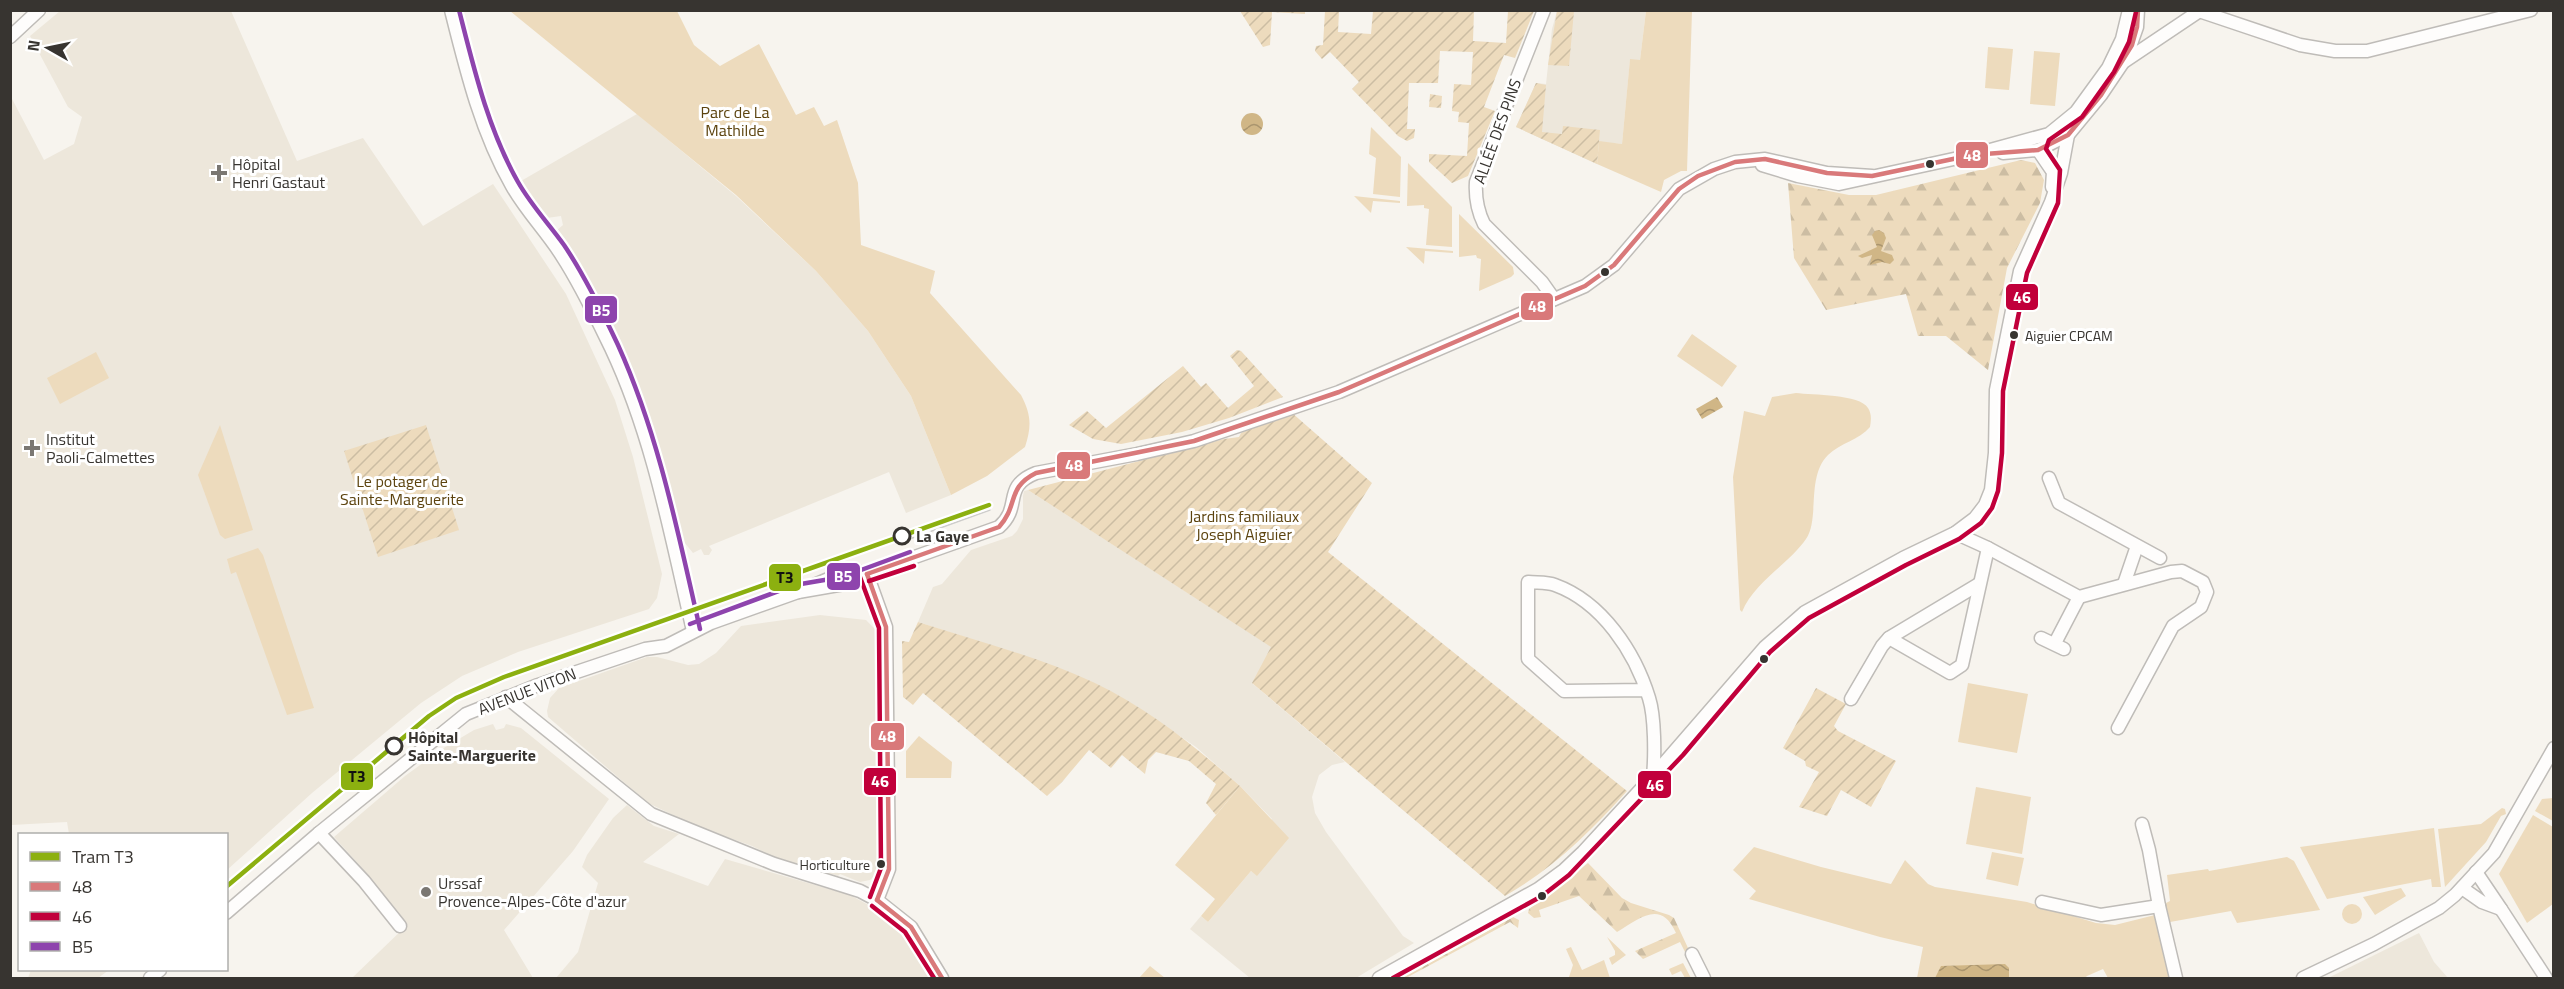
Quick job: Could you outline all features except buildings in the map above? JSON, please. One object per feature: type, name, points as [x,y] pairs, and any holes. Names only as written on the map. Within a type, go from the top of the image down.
[{"type":"street","points":[[10,37],[39,10]]},
{"type":"street","points":[[451,10],[469,80],[512,187],[567,266],[612,350],[629,392],[646,439],[693,631]]},
{"type":"street","name":"ALLÉE DES PINS","points":[[1544,10],[1476,182],[1475,196],[1478,212],[1484,224],[1542,282],[1554,299]]},
{"type":"street","points":[[2038,150],[2046,135],[2076,112],[2088,98],[2119,48],[2129,10]]},
{"type":"street","points":[[2138,10],[2138,47]]},
{"type":"street","points":[[1972,155],[2038,150],[2068,135],[2101,95],[2122,63],[2138,47],[2197,11],[2300,45],[2335,51],[2367,51],[2531,10]]},
{"type":"street","points":[[2126,27],[2138,47]]},
{"type":"street","points":[[1972,155],[2046,135],[2068,135]]},
{"type":"street","points":[[1379,978],[1538,889],[1564,870],[1653,776],[1765,647],[1805,612],[1903,558],[1955,533],[1974,518],[1985,505],[1991,490],[1995,453],[1996,390],[2017,284],[2024,261],[2051,202],[2061,173],[2068,135]]},
{"type":"street","points":[[2038,150],[2053,172],[2051,202]]},
{"type":"street","name":"AVENUE VITON","points":[[228,911],[319,833],[466,714],[506,697],[645,649],[654,641],[693,631],[851,570],[867,574],[999,527],[1010,514],[1015,487],[1021,480],[1036,473],[1194,441],[1339,392],[1585,286],[1604,274],[1679,189],[1698,176],[1753,158],[1827,173],[1872,176],[1972,155]]},
{"type":"street","points":[[2049,478],[2059,503],[2160,558]]},
{"type":"street","points":[[1955,533],[1989,548],[2079,597],[2124,584],[2182,572],[2203,582],[2207,592],[2201,607],[2173,626],[2118,728]]},
{"type":"street","points":[[2124,584],[2137,546]]},
{"type":"street","points":[[1889,638],[1950,673],[1962,665],[1989,548]]},
{"type":"street","points":[[867,574],[886,627],[889,869],[877,900]]},
{"type":"street","points":[[1645,690],[1564,691],[1528,659],[1528,582],[1554,585],[1582,598],[1604,618],[1628,651],[1649,699],[1655,759],[1653,776]]},
{"type":"street","points":[[1851,699],[1889,638],[1979,584]]},
{"type":"street","points":[[2041,638],[2059,646],[2079,597]]},
{"type":"street","points":[[506,697],[651,814],[704,837],[758,855],[774,864],[860,891],[877,900],[911,927],[942,978]]},
{"type":"street","points":[[2303,978],[2374,944],[2439,908],[2462,888],[2494,853],[2553,748]]},
{"type":"street","points":[[2142,824],[2150,850],[2159,906],[2176,978]]},
{"type":"street","points":[[319,833],[363,881],[400,927]]},
{"type":"street","points":[[2476,872],[2496,898],[2546,978]]},
{"type":"street","points":[[2462,888],[2482,902],[2501,909]]},
{"type":"street","points":[[2042,902],[2100,915],[2159,906]]},
{"type":"street","points":[[1692,954],[1704,978]]},
{"type":"shaded area","name":"Hôpital Sainte-Marguerite","points":[[60,11],[231,11],[297,161],[363,138],[423,226],[493,184],[566,294],[615,400],[633,457],[662,574],[657,598],[649,609],[518,652],[462,676],[421,703],[312,793],[228,869],[228,833],[69,833],[67,822],[11,825],[10,95],[44,160],[74,144],[82,117],[68,107],[30,36]]},
{"type":"shaded area","points":[[1557,11],[1646,11],[1640,60],[1630,60],[1622,144],[1599,142],[1597,164],[1516,127],[1536,83],[1546,84],[1552,29]]},
{"type":"shaded area","points":[[637,114],[736,196],[816,271],[868,331],[911,396],[951,495],[906,513],[889,472],[709,546],[712,550],[709,555],[704,555],[701,549],[693,553],[680,537],[649,415],[605,316],[580,269],[556,231],[563,225],[561,216],[547,218],[521,181]]},
{"type":"shaded area","points":[[1028,490],[1272,647],[1253,684],[1345,762],[1332,765],[1319,775],[1312,797],[1315,813],[1326,832],[1403,936],[1414,943],[1356,978],[1250,978],[1190,929],[1201,916],[1208,922],[1251,871],[1257,875],[1272,819],[1240,786],[1196,747],[1134,705],[1096,684],[1048,664],[918,622],[933,587],[942,584],[971,550],[1012,536],[1017,531],[1023,519],[1024,491]]},
{"type":"shaded area","points":[[820,615],[866,620],[877,631],[882,861],[878,873],[870,880],[860,882],[840,874],[838,876],[776,858],[752,846],[696,826],[648,803],[548,717],[550,698],[559,688],[647,657],[657,657],[688,665],[699,664],[716,653],[741,626]]},
{"type":"shaded area","points":[[493,724],[496,730],[504,728],[506,724],[521,728],[609,799],[573,851],[504,930],[533,978],[352,978],[406,926],[363,869],[334,837],[405,776],[442,749],[474,730]]},
{"type":"shaded area","points":[[627,805],[654,826],[679,834],[643,862],[708,886],[725,859],[850,895],[874,908],[889,920],[914,950],[929,978],[556,978],[578,952],[598,883],[582,867],[587,855],[613,818]]},
{"type":"shaded area","points":[[2419,933],[2434,962],[2448,978],[2328,978]]},
{"type":"shaded area","points":[[31,971],[108,971],[98,978],[28,978]]},
{"type":"green space","name":"Parc de La Mathilde","points":[[510,11],[677,11],[694,45],[720,66],[759,44],[796,115],[814,107],[824,126],[837,120],[858,183],[861,245],[935,271],[930,293],[1021,395],[1029,420],[1029,433],[1025,447],[987,476],[951,495],[911,396],[868,331],[816,271],[736,195]]},
{"type":"green space","points":[[1240,11],[1305,11],[1305,14],[1272,12],[1270,45],[1263,47]]},
{"type":"green space","points":[[1325,11],[1339,11],[1338,32],[1371,34],[1373,11],[1474,11],[1473,41],[1506,43],[1508,11],[1534,11],[1515,58],[1504,55],[1484,107],[1495,111],[1468,176],[1452,183],[1429,162],[1429,154],[1467,156],[1469,123],[1458,122],[1459,112],[1452,111],[1454,84],[1471,85],[1473,52],[1440,51],[1438,83],[1409,83],[1407,129],[1415,129],[1414,138],[1407,141],[1398,136],[1352,89],[1359,82],[1330,52],[1322,59],[1315,51],[1316,46],[1323,45]]},
{"type":"green space","points":[[1557,11],[1574,11],[1569,66],[1548,65]]},
{"type":"green space","points":[[1646,11],[1692,11],[1687,171],[1681,171],[1664,180],[1661,192],[1597,164],[1599,141],[1622,144],[1630,59],[1640,60]]},
{"type":"green space","points":[[1988,47],[2013,49],[2009,90],[1985,88]]},
{"type":"green space","points":[[2034,51],[2060,53],[2055,106],[2030,104]]},
{"type":"green space","points":[[1536,83],[1546,85],[1542,132],[1562,134],[1563,126],[1600,130],[1597,164],[1516,127]]},
{"type":"green space","points":[[1430,94],[1442,96],[1441,108],[1429,107]]},
{"type":"green space","points":[[1371,127],[1401,157],[1400,197],[1373,194],[1376,158],[1369,154]]},
{"type":"green space","points":[[2021,160],[2035,163],[2044,180],[2040,203],[2007,268],[1988,370],[1946,336],[1918,336],[1906,294],[1826,310],[1794,258],[1788,183],[1849,195],[1876,195]]},
{"type":"green space","points":[[1408,163],[1452,207],[1452,247],[1426,245],[1429,209],[1424,208],[1424,205],[1407,206]]},
{"type":"green space","points":[[1354,196],[1400,201],[1400,203],[1373,201],[1371,213]]},
{"type":"green space","points":[[1459,214],[1513,267],[1514,274],[1511,277],[1479,291],[1481,259],[1476,255],[1459,257]]},
{"type":"green space","points":[[1406,247],[1453,251],[1453,253],[1425,251],[1424,264]]},
{"type":"green space","points":[[1692,334],[1737,366],[1722,387],[1677,356]]},
{"type":"green space","points":[[1237,350],[1241,351],[1283,397],[1229,418],[1182,432],[1121,444],[1093,439],[1069,425],[1087,411],[1106,428],[1183,366],[1201,387],[1206,383],[1228,408],[1254,386],[1230,356]]},
{"type":"green space","points":[[96,352],[109,378],[60,404],[47,378]]},
{"type":"green space","points":[[1796,393],[1846,398],[1863,403],[1870,413],[1870,427],[1833,451],[1821,464],[1815,486],[1810,531],[1806,539],[1747,601],[1742,612],[1740,610],[1733,477],[1744,411],[1765,416],[1772,397]]},
{"type":"green space","name":"Jardins familiaux Joseph Aiguier","points":[[1291,412],[1372,483],[1328,552],[1627,791],[1599,821],[1540,874],[1505,896],[1252,683],[1271,647],[1028,490],[1239,437],[1241,433]]},
{"type":"green space","points":[[220,425],[253,530],[225,539],[220,535],[198,475]]},
{"type":"green space","name":"Le potager de Sainte-Marguerite","points":[[426,425],[459,530],[378,557],[344,451]]},
{"type":"green space","points":[[258,548],[263,555],[314,708],[287,715],[236,572],[231,574],[227,559]]},
{"type":"green space","points":[[918,622],[1030,657],[1115,693],[1171,730],[1240,786],[1216,815],[1206,803],[1216,784],[1189,761],[1156,752],[1148,760],[1145,774],[1122,755],[1111,768],[1089,750],[1047,796],[923,693],[913,705],[903,697],[902,641],[909,642]]},
{"type":"green space","points":[[1968,683],[2028,694],[2017,753],[1958,742]]},
{"type":"green space","points":[[1816,688],[1846,704],[1834,726],[1838,731],[1896,761],[1871,807],[1841,790],[1827,816],[1799,807],[1819,772],[1806,766],[1805,761],[1783,748]]},
{"type":"green space","points":[[919,736],[952,762],[951,778],[906,778],[906,751]]},
{"type":"green space","points":[[1240,786],[1289,838],[1257,876],[1251,871],[1208,922],[1201,916],[1215,899],[1175,865]]},
{"type":"green space","points":[[1976,787],[2031,797],[2022,854],[1966,844]]},
{"type":"green space","points":[[2554,798],[2553,821],[2535,811],[2542,799]]},
{"type":"green space","points":[[2502,808],[2505,809],[2506,814],[2501,816],[2486,842],[2445,887],[2438,829],[2481,824]]},
{"type":"green space","points":[[2533,815],[2553,827],[2553,904],[2527,923],[2499,874]]},
{"type":"green space","points":[[2434,828],[2441,887],[2432,887],[2431,879],[2327,899],[2300,847]]},
{"type":"green space","points":[[1754,847],[1821,867],[1891,884],[1905,860],[1928,884],[1935,887],[2027,902],[2096,923],[2115,925],[2155,915],[2172,978],[2108,978],[2103,969],[2085,978],[1917,978],[1923,947],[1749,899],[1756,891],[1733,870]]},
{"type":"green space","points":[[1992,852],[2024,858],[2018,886],[1986,879]]},
{"type":"green space","points":[[2287,857],[2294,861],[2320,910],[2237,923],[2231,911],[2170,922],[2182,978],[2180,978],[2164,904],[2170,901],[2167,875],[2208,869],[2209,871]]},
{"type":"green space","points":[[1588,863],[1622,898],[1674,918],[1702,978],[1698,978],[1680,942],[1643,959],[1635,951],[1676,933],[1664,917],[1657,914],[1642,917],[1617,932],[1579,896],[1539,910],[1541,917],[1534,918],[1528,913],[1529,909]]},
{"type":"green space","points":[[2401,888],[2406,896],[2375,915],[2363,897]]},
{"type":"green space","points":[[2352,904],[2359,907],[2362,914],[2359,921],[2352,924],[2345,921],[2342,914],[2345,907]]},
{"type":"green space","points":[[1513,917],[1519,920],[1518,928],[1510,922],[1406,978],[1401,978]]},
{"type":"green space","points":[[1607,937],[1626,955],[1612,965],[1609,958],[1615,955],[1615,951]]},
{"type":"green space","points":[[1571,947],[1582,970],[1604,960],[1610,978],[1564,978],[1569,977],[1573,965],[1566,949]]},
{"type":"green space","points":[[1683,963],[1691,978],[1685,978],[1681,971],[1672,975],[1669,969]]},
{"type":"green space","points":[[1150,966],[1165,978],[1139,978]]},
{"type":"water","points":[[1252,113],[1260,116],[1263,124],[1260,132],[1252,135],[1244,132],[1241,124],[1244,116]]},
{"type":"water","points":[[1879,230],[1886,238],[1881,251],[1892,255],[1894,260],[1890,264],[1882,262],[1870,265],[1872,255],[1862,258],[1858,256],[1877,247],[1872,235]]},
{"type":"water","points":[[1717,397],[1723,407],[1702,419],[1696,409]]},
{"type":"water","points":[[2005,964],[2009,968],[2009,978],[1935,978],[1941,966]]},
{"type":"tram line","name":"T3","points":[[228,885],[429,716],[456,698],[504,677],[989,505]]},
{"type":"tram line","points":[[904,541],[990,510]]},
{"type":"transit line","name":"B5","points":[[459,10],[483,98],[507,162],[534,207],[564,245],[579,269],[606,319],[632,379],[666,485],[700,629]]},
{"type":"transit line","name":"48","points":[[867,574],[999,527],[1020,485],[1036,473],[1194,441],[1339,392],[1585,286],[1614,265],[1679,189],[1698,176],[1735,162],[1765,159],[1827,173],[1872,176],[1972,155],[2038,150],[2068,135],[2101,95],[2132,45],[2137,27],[2138,10]]},
{"type":"transit line","name":"46","points":[[1393,978],[1542,896],[1569,875],[1683,755],[1770,652],[1809,618],[1959,539],[1981,523],[1992,508],[1998,491],[2002,453],[2003,391],[2027,273],[2058,203],[2060,170],[2046,149],[2049,140],[2082,117],[2114,72],[2129,42],[2136,12]]},
{"type":"transit line","name":"B5","points":[[690,624],[795,585],[842,577],[910,552]]},
{"type":"transit line","name":"46","points":[[869,581],[914,566]]},
{"type":"transit line","name":"48","points":[[867,574],[886,627],[889,869],[877,900]]},
{"type":"transit line","name":"46","points":[[860,577],[879,628],[881,868],[870,897]]},
{"type":"transit line","name":"48","points":[[877,900],[911,927],[942,978]]},
{"type":"transit line","name":"46","points":[[872,906],[905,932],[934,978]]},
{"type":"place","name":"Hôpital Henri Gastaut","points":[[219,173]]},
{"type":"place","name":"Aiguier CPCAM","points":[[2014,335]]},
{"type":"place","name":"Institut Paoli-Calmettes","points":[[32,448]]},
{"type":"place","name":"La Gaye","points":[[902,536]]},
{"type":"place","name":"Hôpital Sainte-Marguerite","points":[[394,746]]},
{"type":"place","name":"Horticulture","points":[[881,864]]},
{"type":"place","name":"Urssaf Provence-Alpes-Côte d'azur","points":[[426,892]]}]
